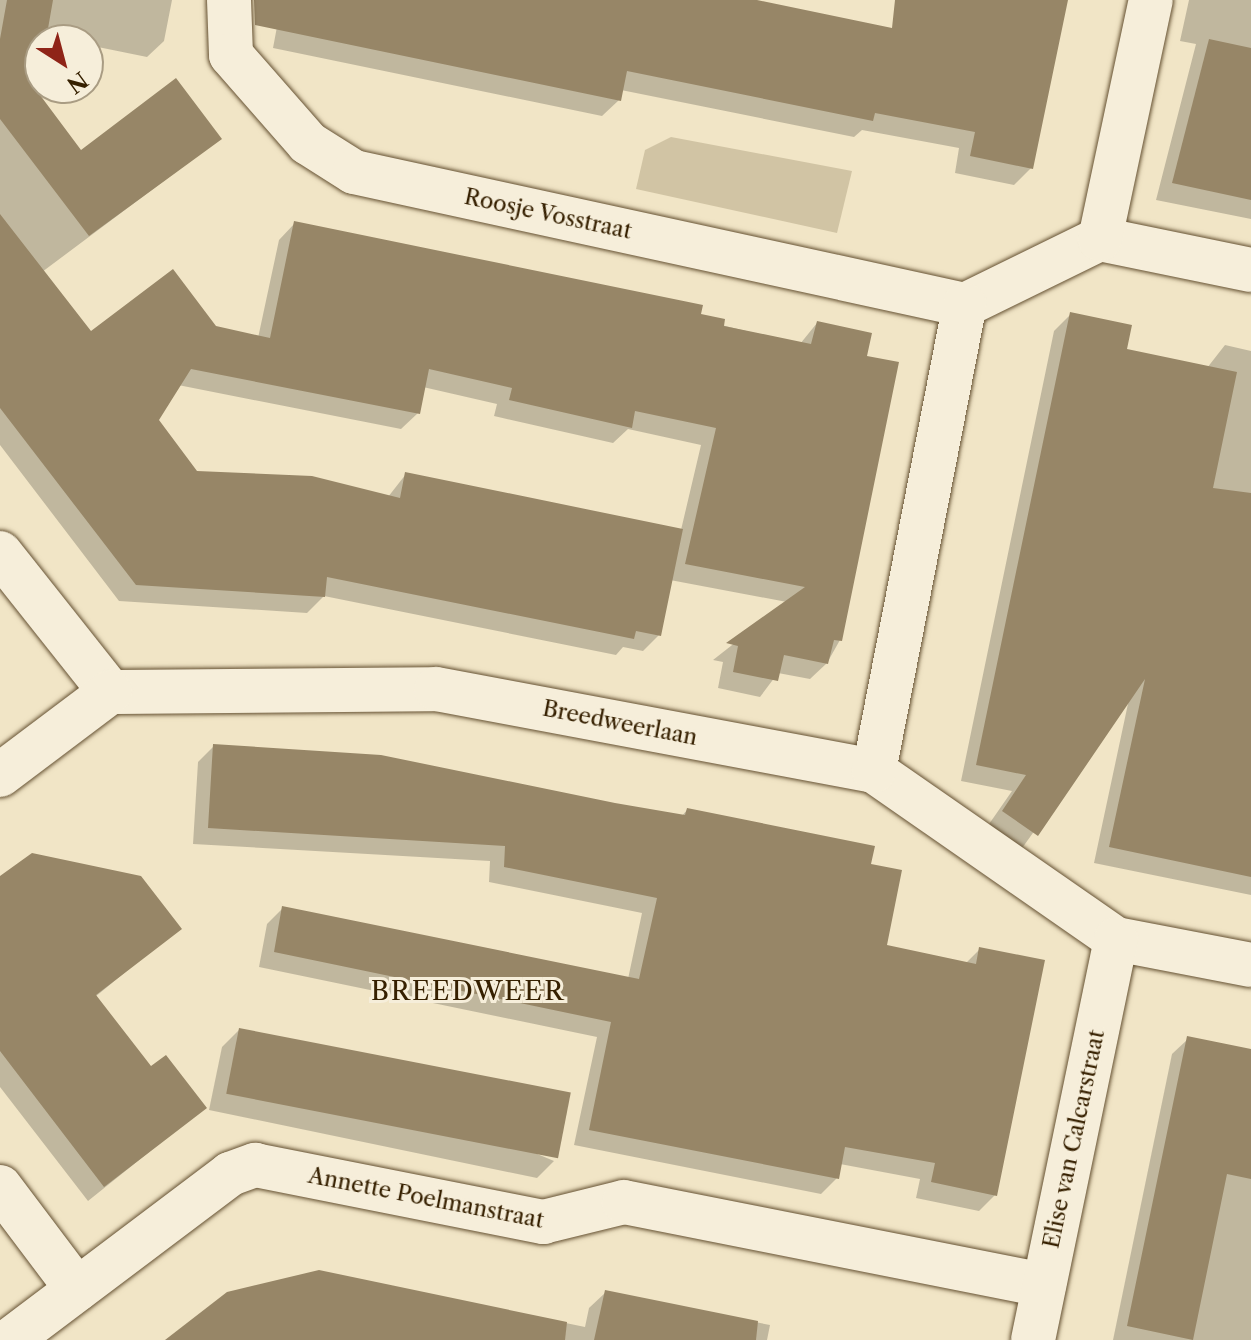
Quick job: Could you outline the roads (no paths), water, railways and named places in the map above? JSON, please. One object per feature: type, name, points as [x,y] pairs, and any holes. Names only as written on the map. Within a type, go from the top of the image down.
[{"type":"street","name":"Roosje Vosstraat","points":[[229,0],[231,55],[308,143],[354,172],[965,305]]},
{"type":"street","points":[[1100,239],[1151,0]]},
{"type":"street","points":[[874,771],[965,305],[1100,239],[1251,270]]},
{"type":"street","points":[[0,553],[110,692],[0,775]]},
{"type":"street","name":"Breedweerlaan","points":[[110,692],[436,689],[874,771],[1116,939],[1251,965]]},
{"type":"street","name":"Elise van Calcarstraat","points":[[1033,1340],[1116,939]]},
{"type":"street","name":"Annette Poelmanstraat","points":[[10,1340],[230,1174],[255,1165],[543,1222],[624,1202],[1044,1285]]},
{"type":"street","points":[[0,1187],[77,1289]]},
{"type":"district","name":"BREEDWEER","points":[[468,992]]}]
